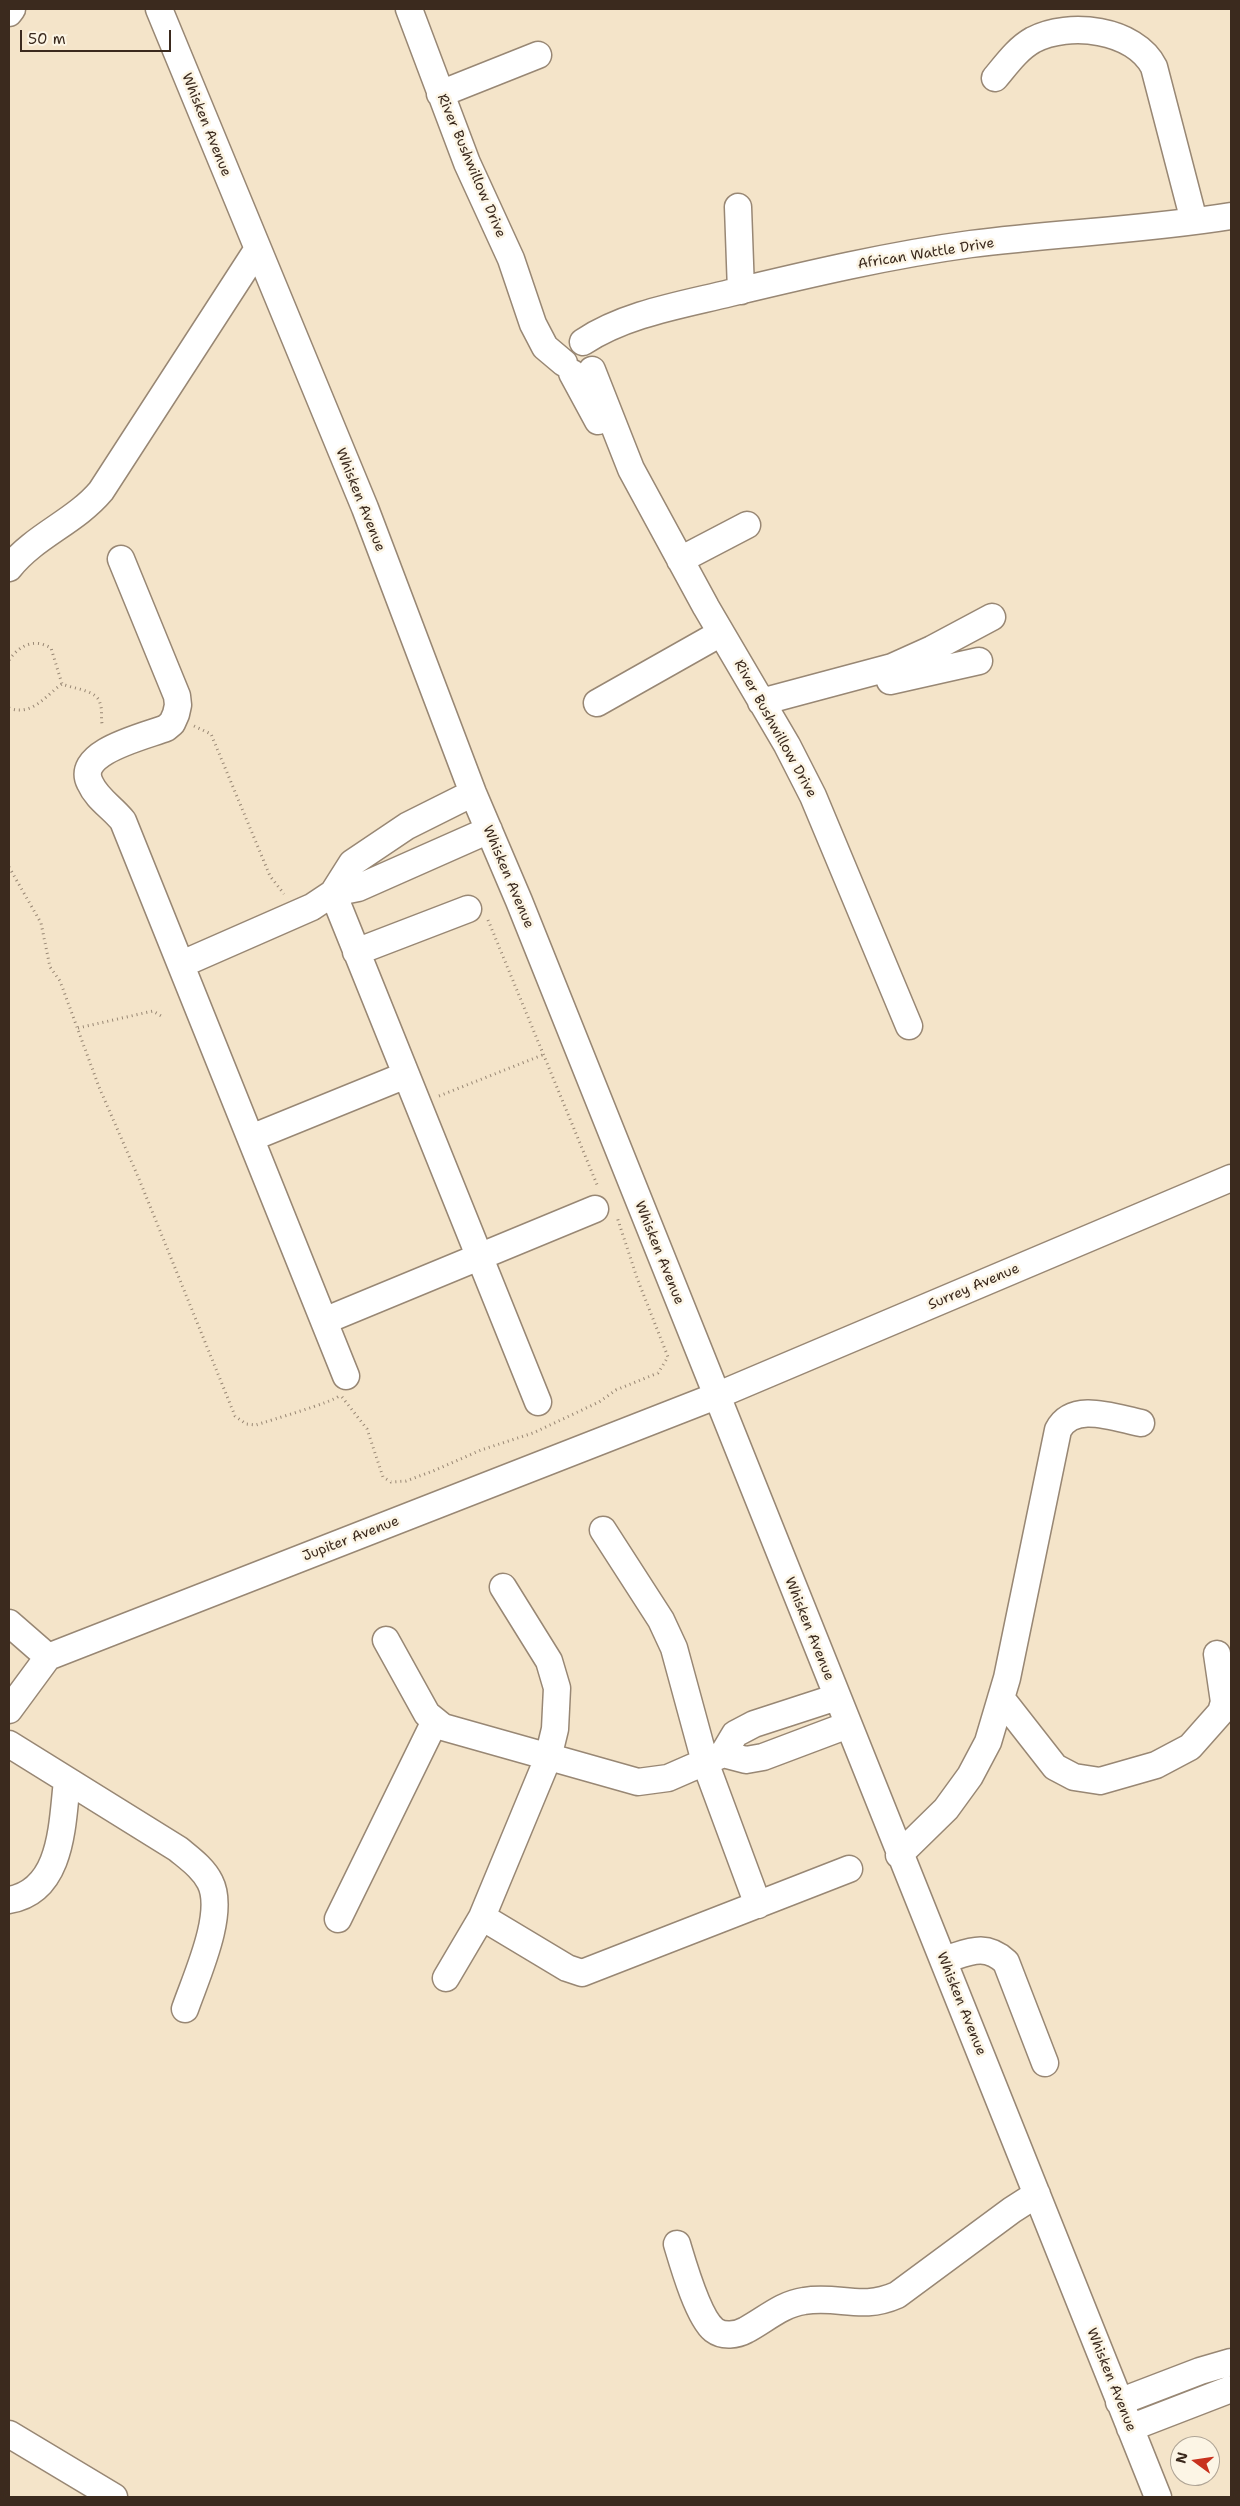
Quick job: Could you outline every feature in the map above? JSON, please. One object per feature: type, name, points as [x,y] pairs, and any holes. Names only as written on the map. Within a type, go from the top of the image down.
[{"type":"street","points":[[9,13],[12,9]]},
{"type":"street","name":"Whisken Avenue","points":[[159,9],[364,508],[473,793],[1158,2497]]},
{"type":"street","name":"River Bushwillow Drive","points":[[409,9],[467,163],[511,259],[533,324],[580,358],[585,401],[631,469],[680,560],[814,796],[909,1026]]},
{"type":"street","points":[[994,78],[1026,45],[1035,39],[1070,30],[1080,29],[1104,34],[1125,40],[1138,47],[1149,56],[1154,67],[1194,221]]},
{"type":"street","points":[[440,94],[538,56]]},
{"type":"street","points":[[738,208],[741,291]]},
{"type":"street","name":"African Wattle Drive","points":[[580,358],[594,335],[626,321],[654,312],[741,291],[916,253],[972,244],[1231,216]]},
{"type":"street","points":[[9,568],[28,549],[93,501],[102,491],[257,250]]},
{"type":"street","points":[[680,560],[747,525]]},
{"type":"street","points":[[121,560],[177,696],[178,705],[172,723],[166,728],[110,749],[90,763],[88,778],[96,792],[123,821],[346,1376]]},
{"type":"street","points":[[766,709],[892,667],[932,650],[992,617]]},
{"type":"street","points":[[597,702],[721,633]]},
{"type":"street","points":[[766,709],[979,661]]},
{"type":"street","points":[[333,893],[352,863],[407,826],[473,793]]},
{"type":"street","points":[[182,964],[292,916],[333,893],[358,888],[489,830]]},
{"type":"street","points":[[333,893],[538,1402]]},
{"type":"street","points":[[356,952],[468,909]]},
{"type":"street","points":[[251,1138],[406,1076]]},
{"type":"street","name":"Surrey Avenue","points":[[716,1396],[1231,1178]]},
{"type":"street","points":[[324,1321],[604,1204]]},
{"type":"street","name":"Jupiter Avenue","points":[[48,1657],[716,1396]]},
{"type":"street","points":[[899,1856],[946,1809],[970,1776],[988,1742],[1001,1698],[1058,1430],[1062,1421],[1071,1415],[1087,1412],[1141,1423]]},
{"type":"street","points":[[603,1530],[661,1620],[674,1648],[714,1758],[758,1905]]},
{"type":"street","points":[[446,1978],[482,1917],[548,1758],[555,1729],[557,1688],[549,1661],[502,1587]]},
{"type":"street","points":[[9,1623],[48,1657],[9,1710]]},
{"type":"street","points":[[386,1640],[413,1692],[428,1714],[443,1727],[638,1782],[668,1778],[714,1758],[735,1734],[754,1724],[837,1697]]},
{"type":"street","points":[[1001,1698],[1055,1767],[1074,1777],[1100,1781],[1156,1765],[1190,1747],[1222,1712],[1224,1702],[1217,1654]]},
{"type":"street","points":[[785,1714],[794,1745]]},
{"type":"street","points":[[338,1919],[435,1721]]},
{"type":"street","points":[[714,1758],[746,1760],[764,1757],[848,1724]]},
{"type":"street","points":[[9,1744],[178,1849],[198,1865],[210,1882],[215,1899],[212,1927],[186,2009]]},
{"type":"street","points":[[9,1900],[19,1898],[36,1888],[49,1871],[58,1850],[67,1781]]},
{"type":"street","points":[[482,1917],[567,1968],[582,1973],[849,1869]]},
{"type":"street","points":[[943,1960],[984,1949],[995,1952],[1006,1962],[1044,2063]]},
{"type":"street","points":[[677,2244],[688,2282],[709,2325],[715,2331],[730,2335],[746,2330],[783,2308],[805,2301],[868,2304],[883,2301],[897,2295],[1012,2210],[1037,2194]]},
{"type":"street","points":[[1119,2402],[1200,2371],[1231,2362]]},
{"type":"street","points":[[1130,2428],[1231,2389]]},
{"type":"street","points":[[9,2434],[114,2497]]},
{"type":"path","points":[[9,660],[24,646],[34,642],[44,644],[51,648],[62,684]]},
{"type":"path","points":[[9,708],[20,711],[29,709],[62,684]]},
{"type":"path","points":[[62,684],[93,693],[98,697],[101,722],[110,749]]},
{"type":"path","points":[[172,723],[192,726],[211,734],[270,876],[282,890],[292,916]]},
{"type":"path","points":[[9,867],[41,923],[50,968],[60,981],[99,1087],[139,1179],[235,1416],[246,1424],[256,1425],[322,1402],[335,1400],[341,1394],[344,1402],[367,1429],[383,1477],[391,1482],[406,1481],[481,1450],[533,1433],[598,1402],[616,1390],[658,1373],[668,1357],[637,1278],[604,1204],[545,1054],[488,920],[481,910],[468,909]]},
{"type":"path","points":[[78,1028],[153,1011],[163,1018]]},
{"type":"path","points":[[418,1104],[545,1054]]}]
